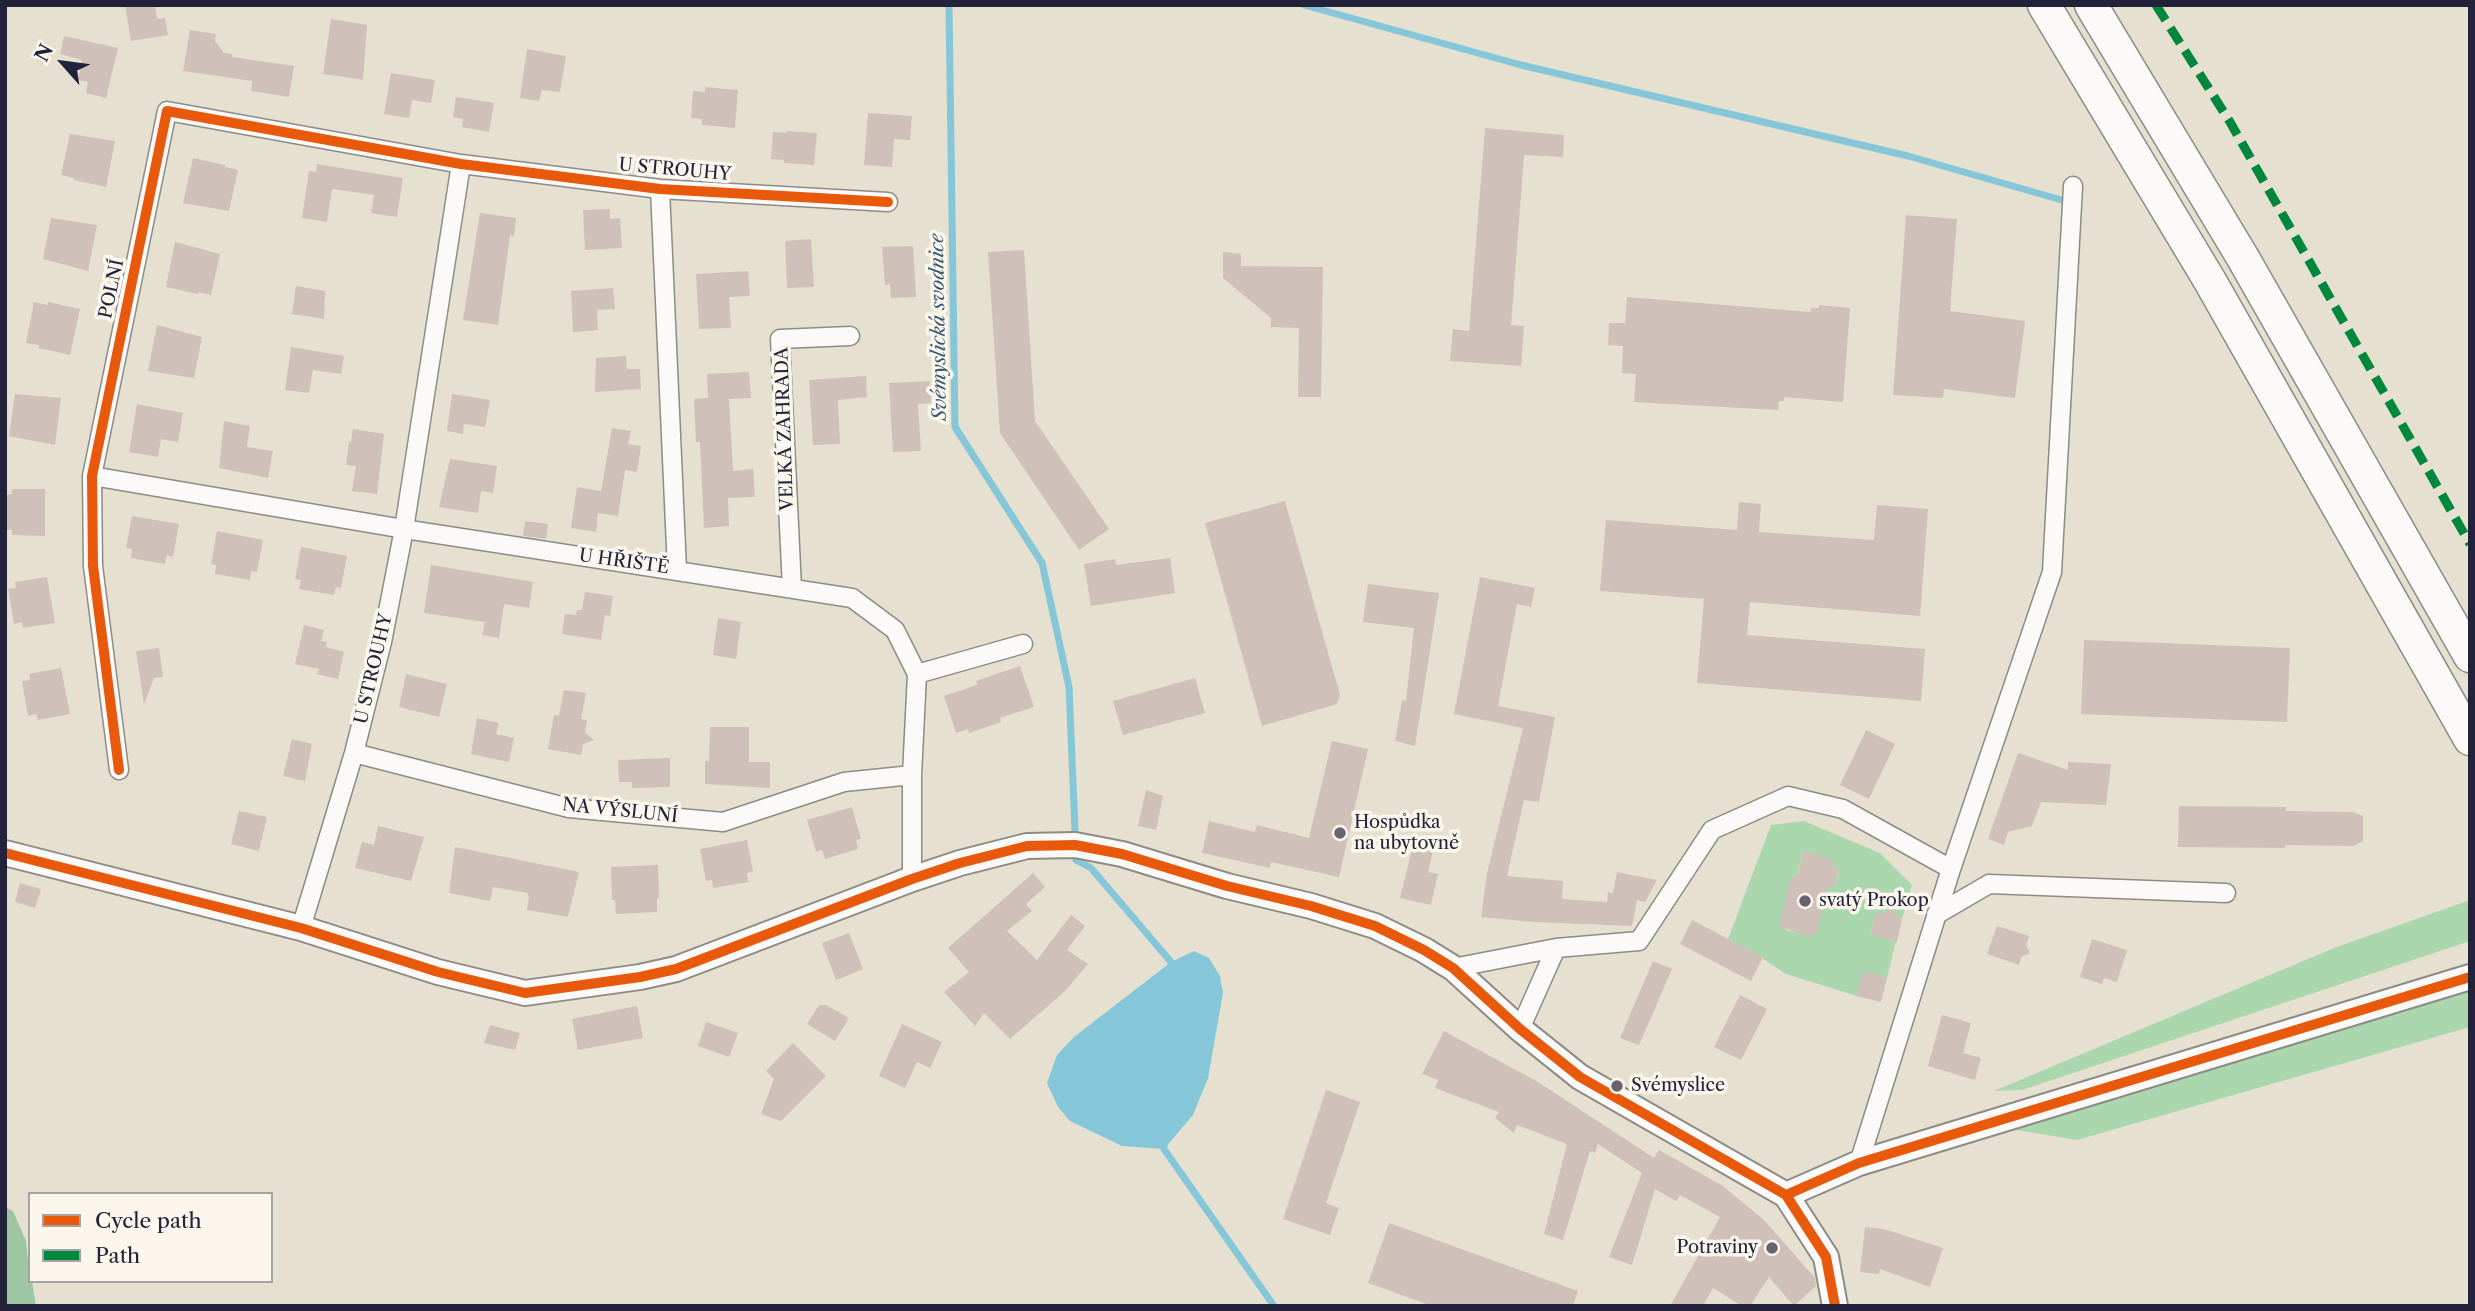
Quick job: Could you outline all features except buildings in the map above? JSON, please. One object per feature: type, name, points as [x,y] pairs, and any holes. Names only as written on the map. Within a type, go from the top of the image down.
[{"type":"highway","points":[[2044,5],[2210,281],[2470,739]]},
{"type":"highway","points":[[2091,5],[2243,258],[2470,656]]},
{"type":"street","name":"POLNÍ","points":[[119,770],[93,566],[92,476],[167,111],[461,164]]},
{"type":"street","name":"U STROUHY","points":[[301,928],[355,753],[382,642],[404,529],[461,164],[660,189],[888,202]]},
{"type":"street","points":[[1859,1163],[1951,869],[2052,572],[2073,186]]},
{"type":"street","points":[[660,189],[677,570]]},
{"type":"street","name":"VELKÁ ZAHRADA","points":[[792,588],[780,339],[850,336]]},
{"type":"street","name":"U HŘIŠTĚ","points":[[92,476],[404,529],[852,598],[895,630],[917,674],[912,775],[912,879]]},
{"type":"street","points":[[917,674],[1023,644]]},
{"type":"street","name":"NA VÝSLUNÍ","points":[[355,753],[569,808],[723,822],[844,782],[912,775]]},
{"type":"street","points":[[1453,968],[1556,948],[1639,941],[1713,830],[1788,796],[1843,809],[1951,869]]},
{"type":"street","points":[[5,853],[301,928],[438,972],[525,993],[640,977],[676,968],[912,879],[960,863],[1027,846],[1075,845],[1122,854],[1375,926],[1453,968],[1580,1077],[1786,1195],[1826,1257],[1835,1306]]},
{"type":"street","points":[[1936,915],[1989,884],[2226,893]]},
{"type":"street","points":[[1520,1028],[1556,948]]},
{"type":"street","points":[[1786,1195],[1859,1163],[2470,977]]},
{"type":"green space","points":[[1804,821],[1880,853],[1912,885],[1902,919],[1876,913],[1870,934],[1896,941],[1887,978],[1863,972],[1857,996],[1786,974],[1763,957],[1728,939],[1771,825]],"holes":[[[1803,852],[1829,858],[1829,865],[1839,869],[1835,886],[1826,885],[1816,933],[1812,935],[1788,931],[1780,925],[1791,880],[1797,875]]]},
{"type":"green space","points":[[2470,900],[2470,941],[2022,1090],[1994,1091],[2334,948]]},
{"type":"green space","points":[[2470,991],[2470,1027],[2077,1140],[2011,1129]]},
{"type":"green space","points":[[5,1207],[13,1211],[26,1241],[28,1283],[32,1283],[36,1306],[5,1306]]},
{"type":"water","points":[[1194,951],[1209,958],[1220,976],[1223,993],[1208,1078],[1193,1115],[1164,1149],[1122,1146],[1070,1121],[1058,1107],[1047,1083],[1057,1055],[1074,1037],[1171,962]]},
{"type":"waterway","name":"Svémyslická svodnice","points":[[949,5],[955,427],[1042,563],[1069,687],[1075,830]]},
{"type":"waterway","points":[[1304,5],[1521,65],[1908,156],[2065,201]]},
{"type":"waterway","name":"Svémyslická svodnice","points":[[1076,860],[1091,868],[1171,962],[1171,972]]},
{"type":"waterway","name":"Svémyslická svodnice","points":[[1164,1141],[1164,1149],[1274,1306]]},
{"type":"marked path","points":[[2156,5],[2230,122],[2470,544]]},
{"type":"cycle path","points":[[119,770],[93,566],[92,476],[167,111],[461,164],[660,189],[888,202]]},
{"type":"cycle path","points":[[5,853],[301,928],[438,972],[525,993],[640,977],[676,969],[912,879],[960,863],[1027,846],[1075,845],[1122,854],[1375,926],[1453,968],[1520,1029],[1580,1077],[1786,1195],[1826,1257],[1835,1306]]},
{"type":"cycle path","points":[[1786,1195],[1859,1163],[2470,977]]},
{"type":"place","name":"Hospůdka na ubytovně","points":[[1340,833]]},
{"type":"place","name":"svatý Prokop","points":[[1805,901]]},
{"type":"place","name":"Svémyslice","points":[[1617,1086]]},
{"type":"place","name":"Potraviny","points":[[1772,1248]]}]
